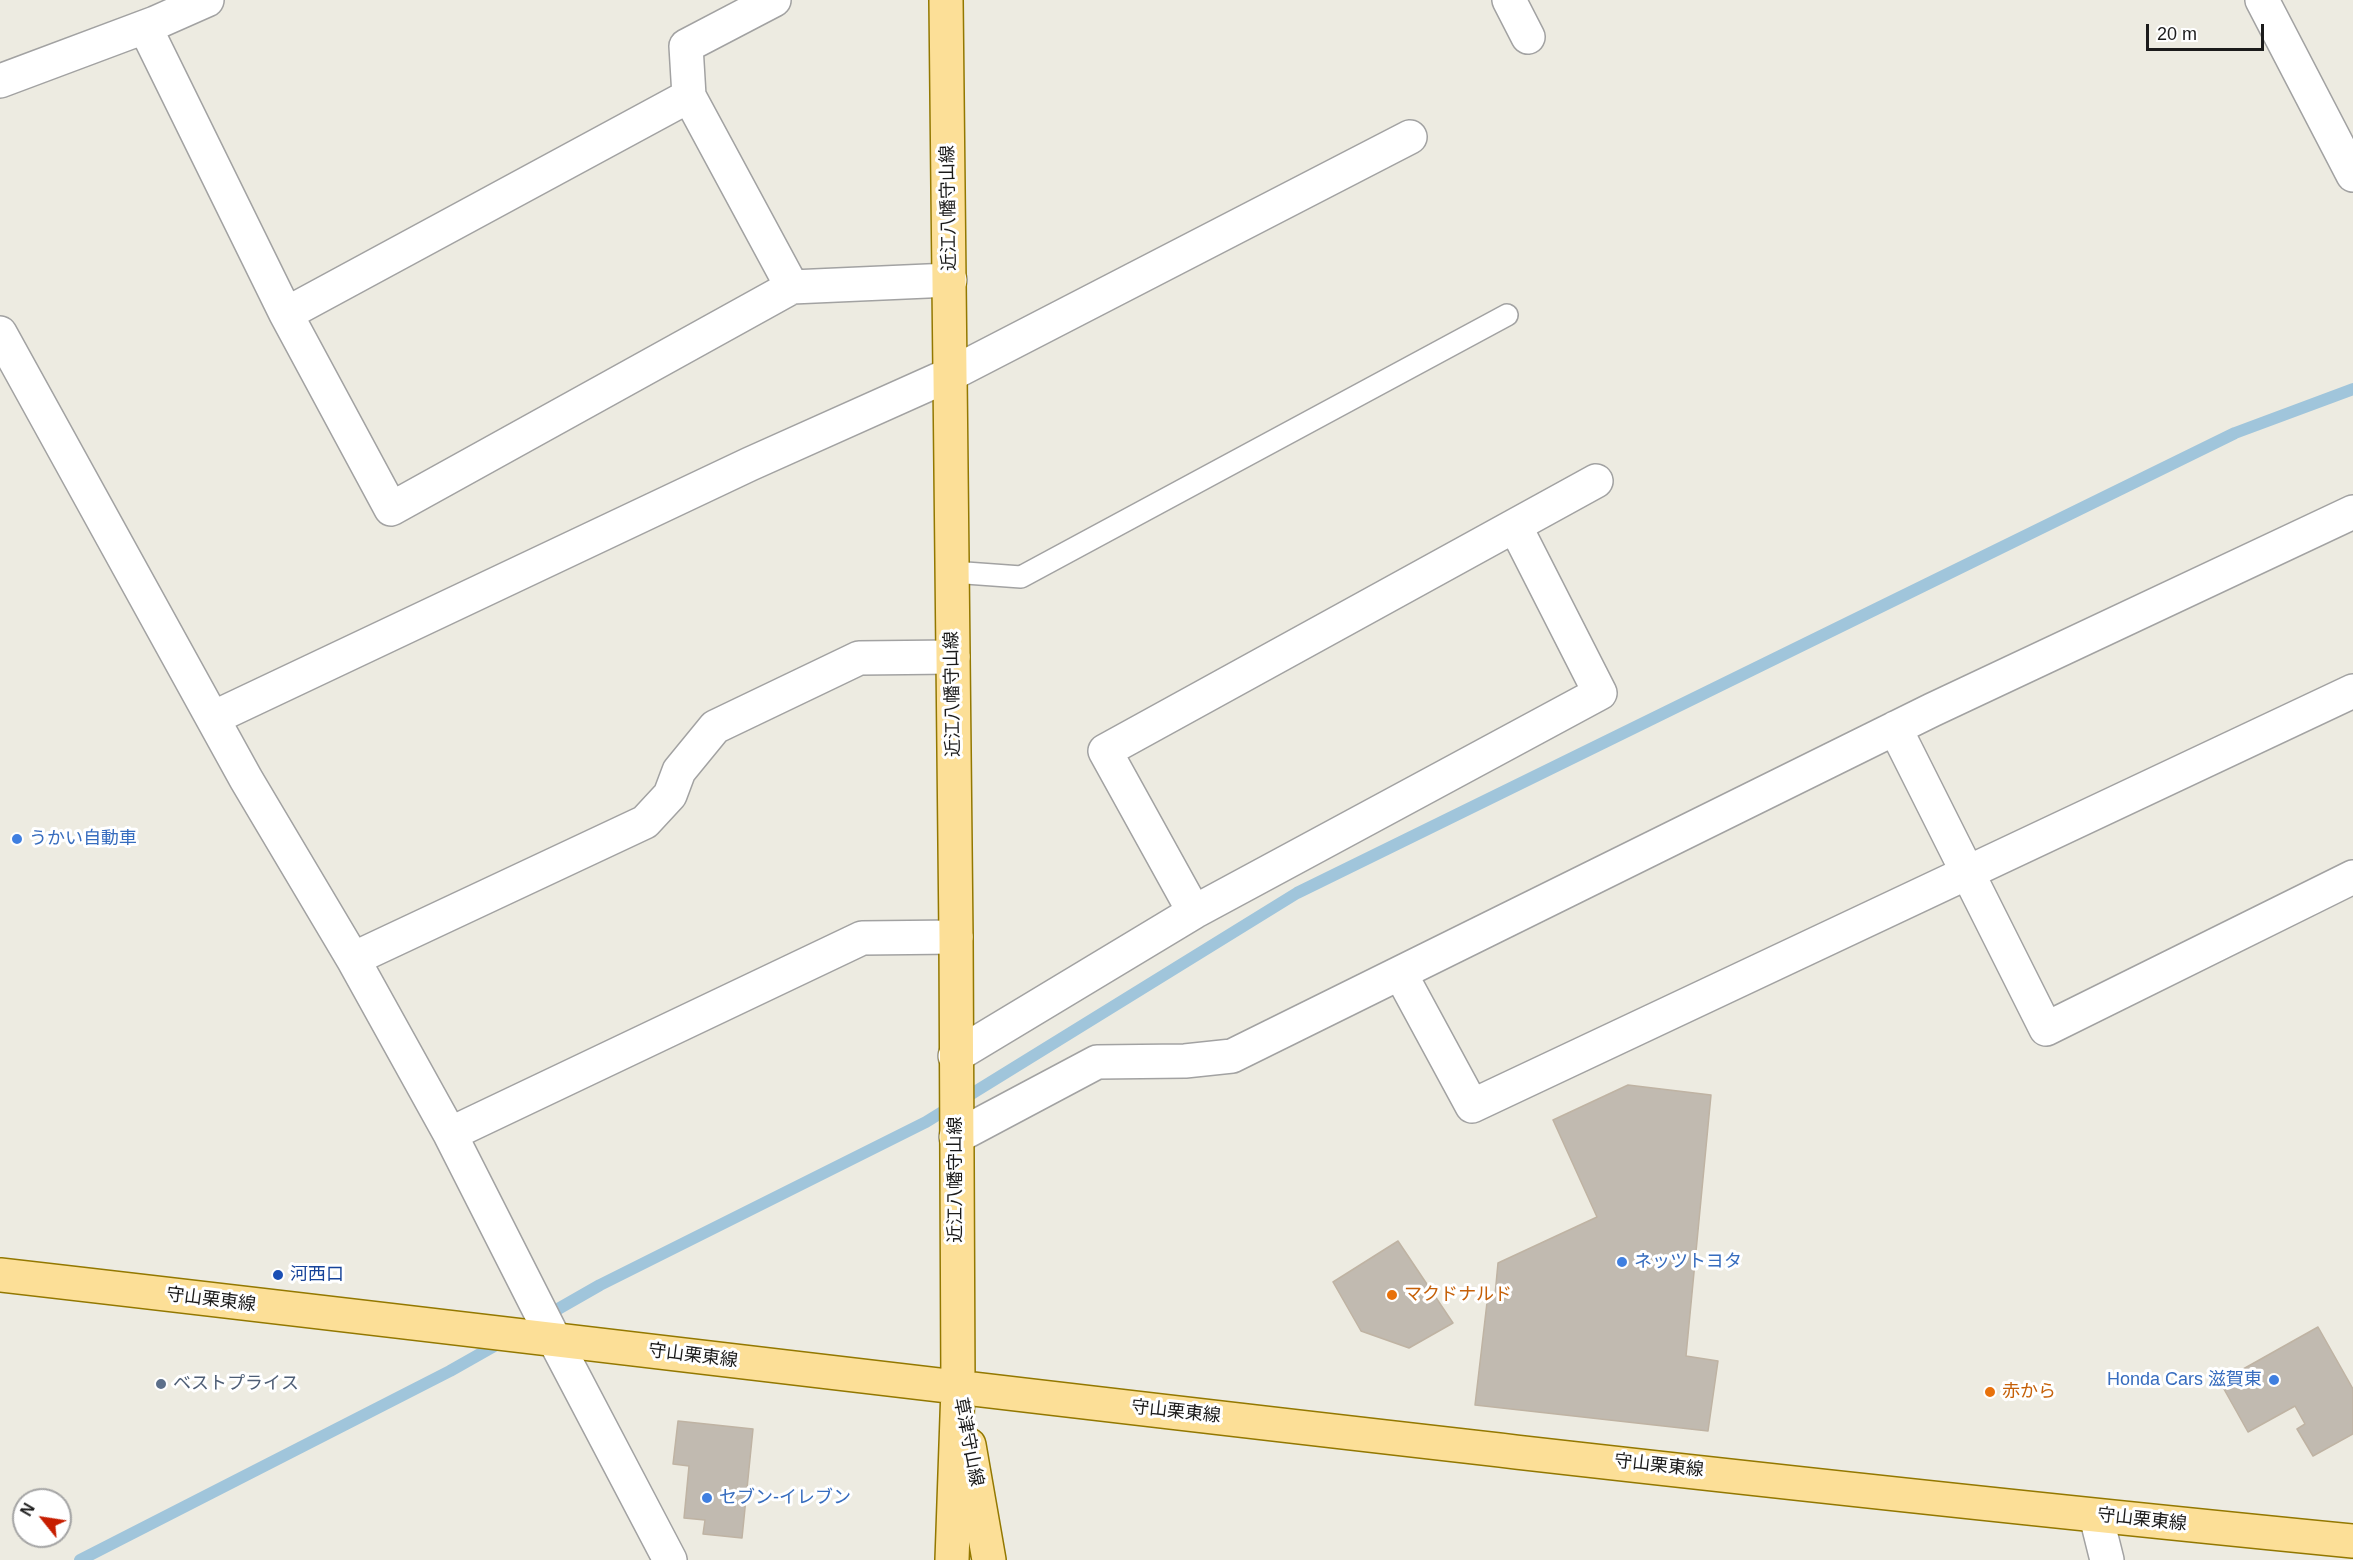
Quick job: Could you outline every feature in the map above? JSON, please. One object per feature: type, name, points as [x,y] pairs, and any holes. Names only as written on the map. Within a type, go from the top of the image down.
[{"type":"main road","name":"近江八幡守山線","points":[[951,3],[950,280],[958,1388]]},
{"type":"main road","name":"守山栗東線","points":[[0,1275],[958,1388],[2096,1516],[2353,1540]]},
{"type":"main road","name":"草津守山線","points":[[952,1560],[958,1388]]},
{"type":"main road","name":"草津守山線","points":[[958,1388],[989,1560]]},
{"type":"street","points":[[0,81],[145,27],[207,0]]},
{"type":"street","points":[[774,0],[686,46],[689,96],[792,287]]},
{"type":"street","points":[[1509,0],[1528,37]]},
{"type":"street","points":[[2262,0],[2353,175]]},
{"type":"street","points":[[145,27],[286,314],[391,509],[792,287],[950,280]]},
{"type":"street","points":[[286,314],[689,96]]},
{"type":"street","points":[[213,718],[750,464],[951,374],[1410,137]]},
{"type":"street","points":[[0,333],[246,779],[353,959],[450,1134],[670,1560]]},
{"type":"street","points":[[1194,912],[1105,751],[1596,481]]},
{"type":"street","points":[[956,1137],[1097,1062],[1185,1061],[1232,1056],[1895,728],[2353,512]]},
{"type":"street","points":[[955,1056],[1194,912],[1600,693],[1515,525]]},
{"type":"street","points":[[353,959],[645,822],[670,795],[679,771],[715,726],[859,658],[953,657]]},
{"type":"street","points":[[1400,973],[1472,1106],[2353,691]]},
{"type":"street","points":[[1895,728],[2046,1029],[2353,877]]},
{"type":"street","points":[[450,1134],[862,938],[956,937]]},
{"type":"street","points":[[2096,1516],[2107,1560]]},
{"type":"lane","points":[[952,572],[1021,577],[1507,315]]},
{"type":"building","points":[[1628,1085],[1711,1095],[1686,1356],[1718,1361],[1708,1431],[1475,1405],[1488,1294],[1495,1295],[1498,1263],[1597,1217],[1553,1120]]},
{"type":"building","points":[[1398,1241],[1453,1323],[1409,1348],[1361,1331],[1333,1282]]},
{"type":"building","points":[[2318,1327],[2353,1389],[2353,1434],[2313,1456],[2297,1429],[2305,1424],[2295,1406],[2248,1432],[2220,1382]]},
{"type":"building","points":[[678,1421],[753,1429],[742,1538],[703,1534],[705,1520],[684,1518],[689,1466],[673,1464]]},
{"type":"waterway","points":[[544,1317],[600,1285],[926,1122],[1297,893],[2235,433],[2353,389]]},
{"type":"waterway","points":[[80,1560],[450,1371],[503,1341]]},
{"type":"place","name":"うかい自動車","points":[[17,839]]},
{"type":"place","name":"ネッツトヨタ","points":[[1622,1262]]},
{"type":"place","name":"河西口","points":[[278,1275]]},
{"type":"place","name":"マクドナルド","points":[[1392,1295]]},
{"type":"place","name":"Honda Cars 滋賀東","points":[[2274,1380]]},
{"type":"place","name":"ベストプライス","points":[[161,1384]]},
{"type":"place","name":"赤から","points":[[1990,1392]]},
{"type":"place","name":"セブン-イレブン","points":[[707,1498]]}]
